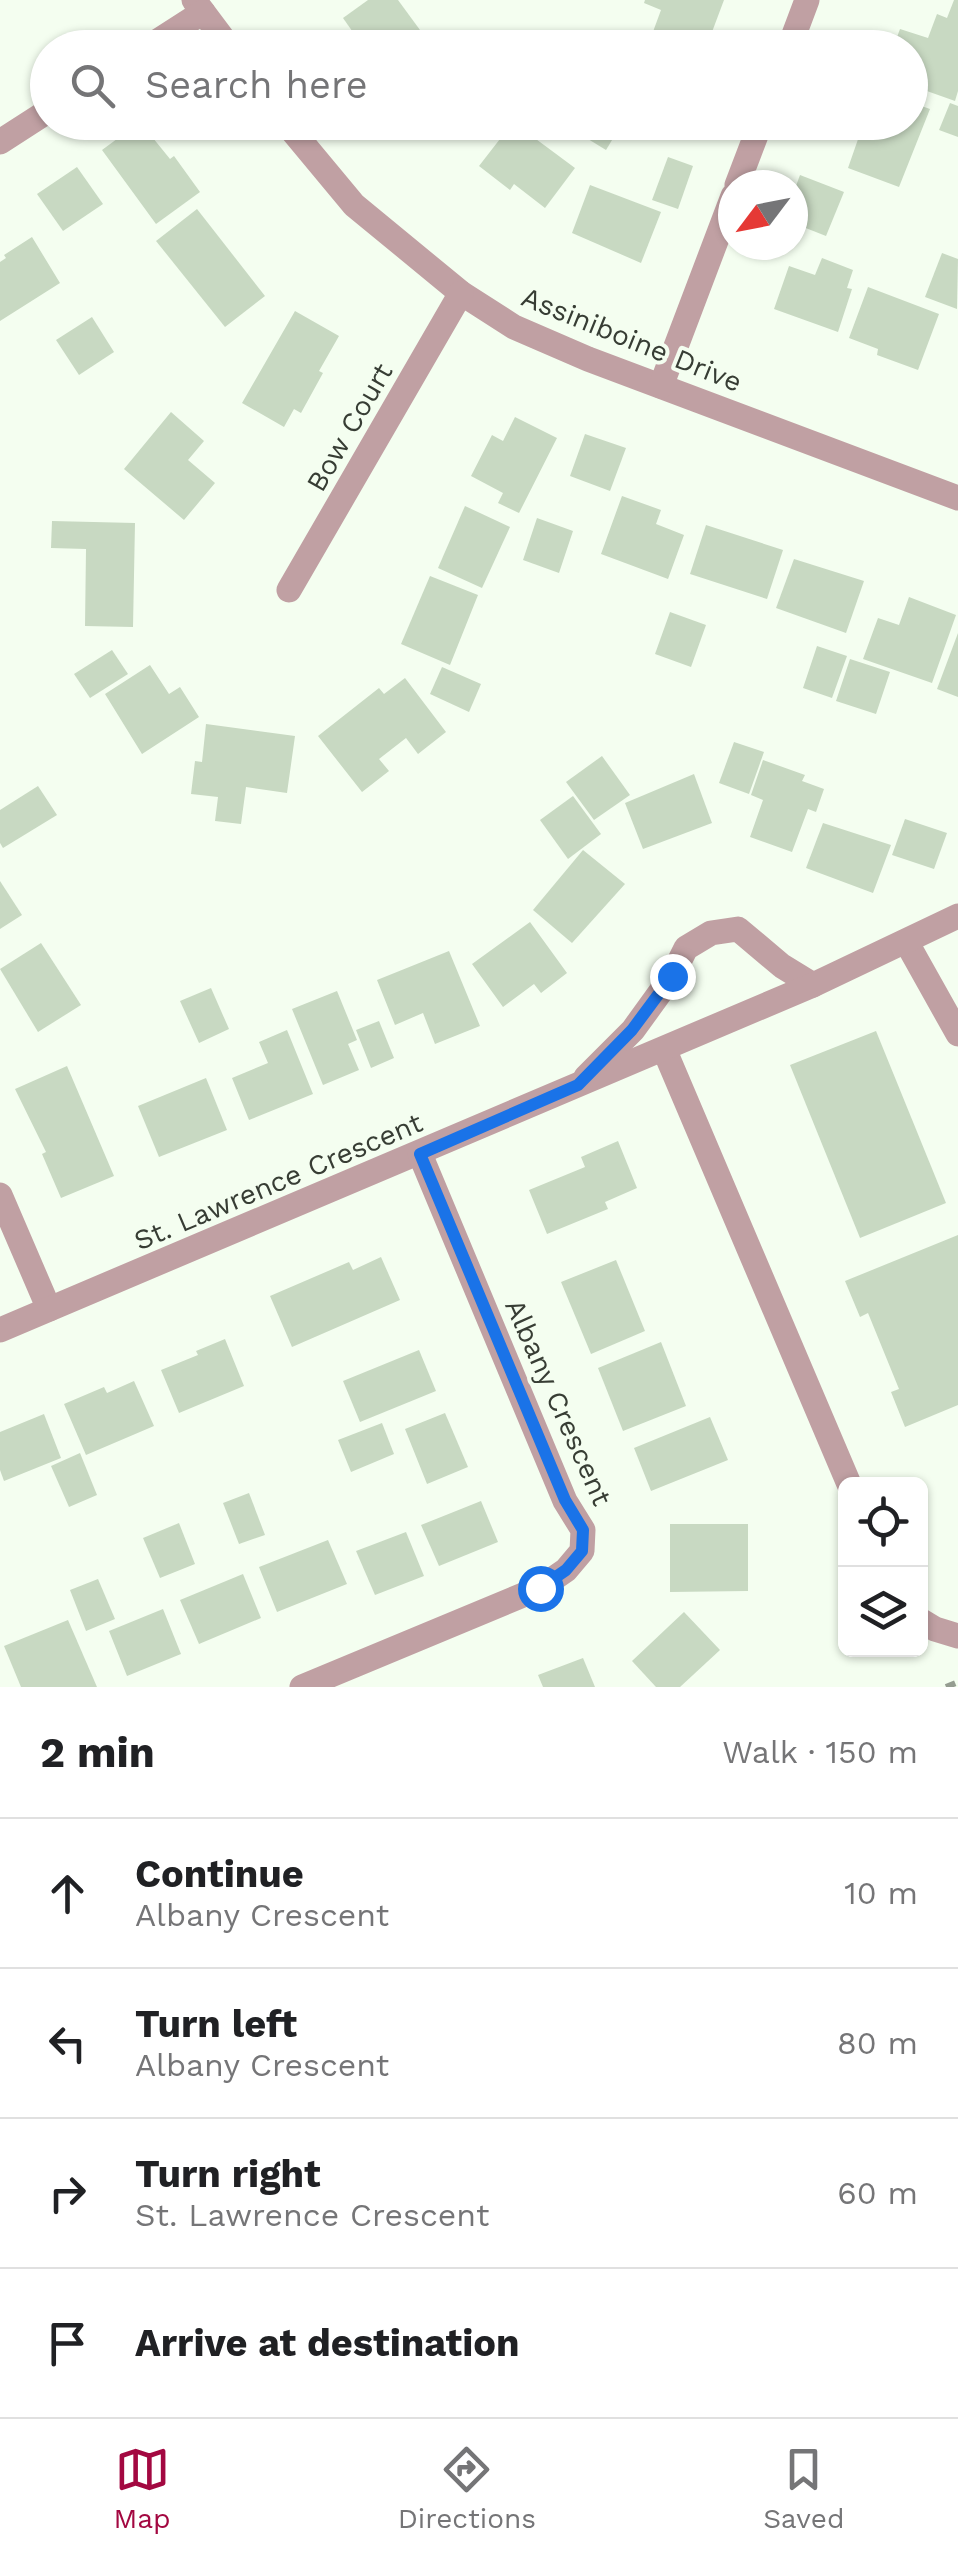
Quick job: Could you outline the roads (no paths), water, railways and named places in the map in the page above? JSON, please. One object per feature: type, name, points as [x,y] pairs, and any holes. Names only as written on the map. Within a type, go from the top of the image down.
[{"type":"street","points":[[796,30],[807,0]]},
{"type":"street","points":[[169,30],[198,6],[216,30]]},
{"type":"street","points":[[0,142],[30,123]]},
{"type":"street","name":"Assiniboine Drive","points":[[300,140],[354,205],[461,293],[514,327],[958,498]]},
{"type":"street","points":[[743,170],[754,140]]},
{"type":"street","points":[[661,386],[718,236]]},
{"type":"street","name":"Bow Court","points":[[289,590],[461,293]]},
{"type":"street","name":"St. Lawrence Crescent","points":[[0,1330],[813,986],[958,916]]},
{"type":"street","name":"St. Lawrence Crescent","points":[[578,1085],[632,1030],[672,976],[686,948],[711,933],[738,929],[813,986]]},
{"type":"street","points":[[907,943],[958,1034]]},
{"type":"street","points":[[664,1049],[846,1477]]},
{"type":"street","name":"Albany Crescent","points":[[302,1687],[540,1588],[566,1570],[582,1551],[583,1530],[565,1500],[420,1154]]},
{"type":"street","points":[[0,1195],[48,1310]]},
{"type":"street","points":[[928,1625],[958,1636]]}]
